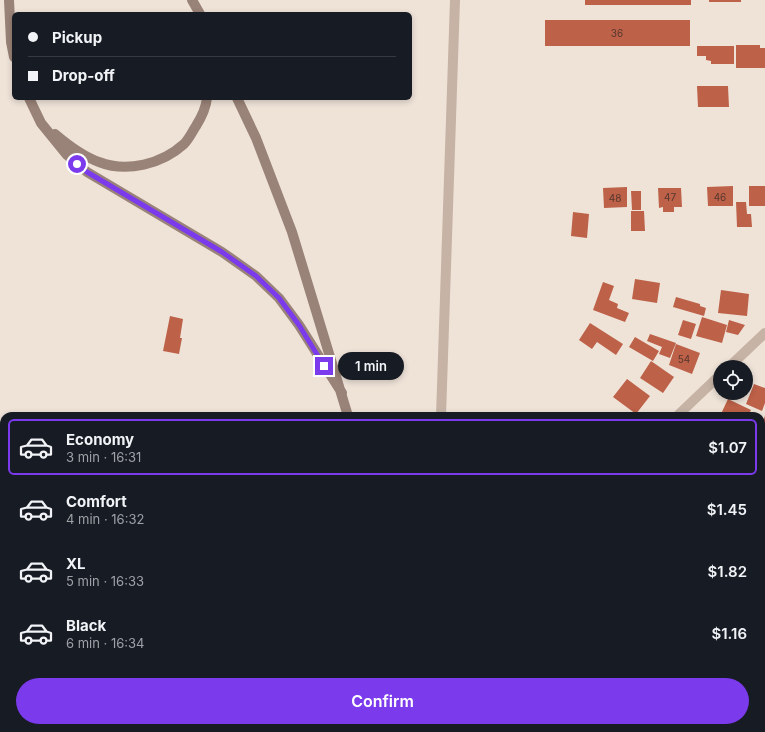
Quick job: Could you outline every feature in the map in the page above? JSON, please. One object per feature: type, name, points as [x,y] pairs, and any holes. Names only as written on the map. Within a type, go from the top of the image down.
[{"type":"main road","points":[[9,0],[12,47]]},
{"type":"main road","points":[[192,0],[198,12]]},
{"type":"main road","points":[[198,0],[199,12]]},
{"type":"main road","points":[[30,100],[41,123],[67,156],[87,172],[215,248],[256,276],[279,298],[342,393]]},
{"type":"main road","points":[[41,123],[68,144],[99,162],[116,166],[134,166],[148,164],[162,159],[185,143],[198,123],[204,111],[207,100]]},
{"type":"main road","points":[[239,100],[256,138],[292,232],[347,412]]},
{"type":"street","points":[[441,412],[455,0]]},
{"type":"street","points":[[736,360],[765,333]]},
{"type":"street","points":[[680,412],[713,382]]},
{"type":"building","points":[[585,0],[691,0],[691,5],[585,5]]},
{"type":"building","points":[[709,0],[741,0],[741,2],[709,2]]},
{"type":"building","points":[[545,20],[690,20],[690,46],[545,46]]},
{"type":"building","points":[[736,45],[760,45],[760,48],[765,48],[765,68],[736,68]]},
{"type":"building","points":[[697,46],[734,46],[734,64],[711,64],[711,61],[706,60],[706,56],[697,56]]},
{"type":"building","points":[[697,86],[728,86],[729,107],[698,107]]},
{"type":"building","points":[[733,186],[733,206],[708,206],[707,187]]},
{"type":"building","points":[[749,186],[765,186],[765,206],[749,206]]},
{"type":"building","points":[[627,187],[627,207],[604,208],[603,188]]},
{"type":"building","points":[[658,188],[681,188],[682,207],[674,207],[674,212],[663,212],[663,207],[659,208]]},
{"type":"building","points":[[631,191],[641,191],[641,210],[632,210]]},
{"type":"building","points":[[736,202],[746,202],[747,214],[751,214],[752,227],[737,227]]},
{"type":"building","points":[[631,211],[644,211],[645,231],[631,231]]},
{"type":"building","points":[[573,212],[589,214],[587,238],[571,236]]},
{"type":"building","points":[[635,279],[660,283],[657,303],[632,299]]},
{"type":"building","points":[[603,282],[614,286],[609,300],[618,304],[617,308],[629,313],[625,322],[593,310]]},
{"type":"building","points":[[721,290],[749,294],[747,316],[718,313]]},
{"type":"building","points":[[676,297],[700,304],[700,306],[706,308],[704,316],[673,307]]},
{"type":"building","points":[[170,316],[183,319],[179,354],[163,351]]},
{"type":"building","points":[[702,317],[727,325],[722,343],[696,336]]},
{"type":"building","points":[[683,320],[696,324],[691,339],[678,335]]},
{"type":"building","points":[[729,320],[745,325],[738,335],[726,332]]},
{"type":"building","points":[[590,323],[623,344],[616,355],[597,342],[592,349],[579,340]]},
{"type":"building","points":[[650,334],[676,343],[670,358],[659,354],[662,347],[647,341]]},
{"type":"building","points":[[635,337],[659,351],[653,361],[629,347]]},
{"type":"building","points":[[676,344],[700,353],[692,374],[669,365]]},
{"type":"building","points":[[651,361],[674,377],[663,393],[640,378]]},
{"type":"building","points":[[627,379],[650,396],[638,412],[633,412],[613,397]]},
{"type":"building","points":[[754,384],[765,388],[765,403],[762,411],[746,404],[748,400],[753,400]]},
{"type":"building","points":[[728,400],[730,400],[751,410],[750,412],[722,412]]},
{"type":"route","points":[[77,164],[87,172],[222,252],[256,276],[279,298],[299,325],[324,366]]}]
